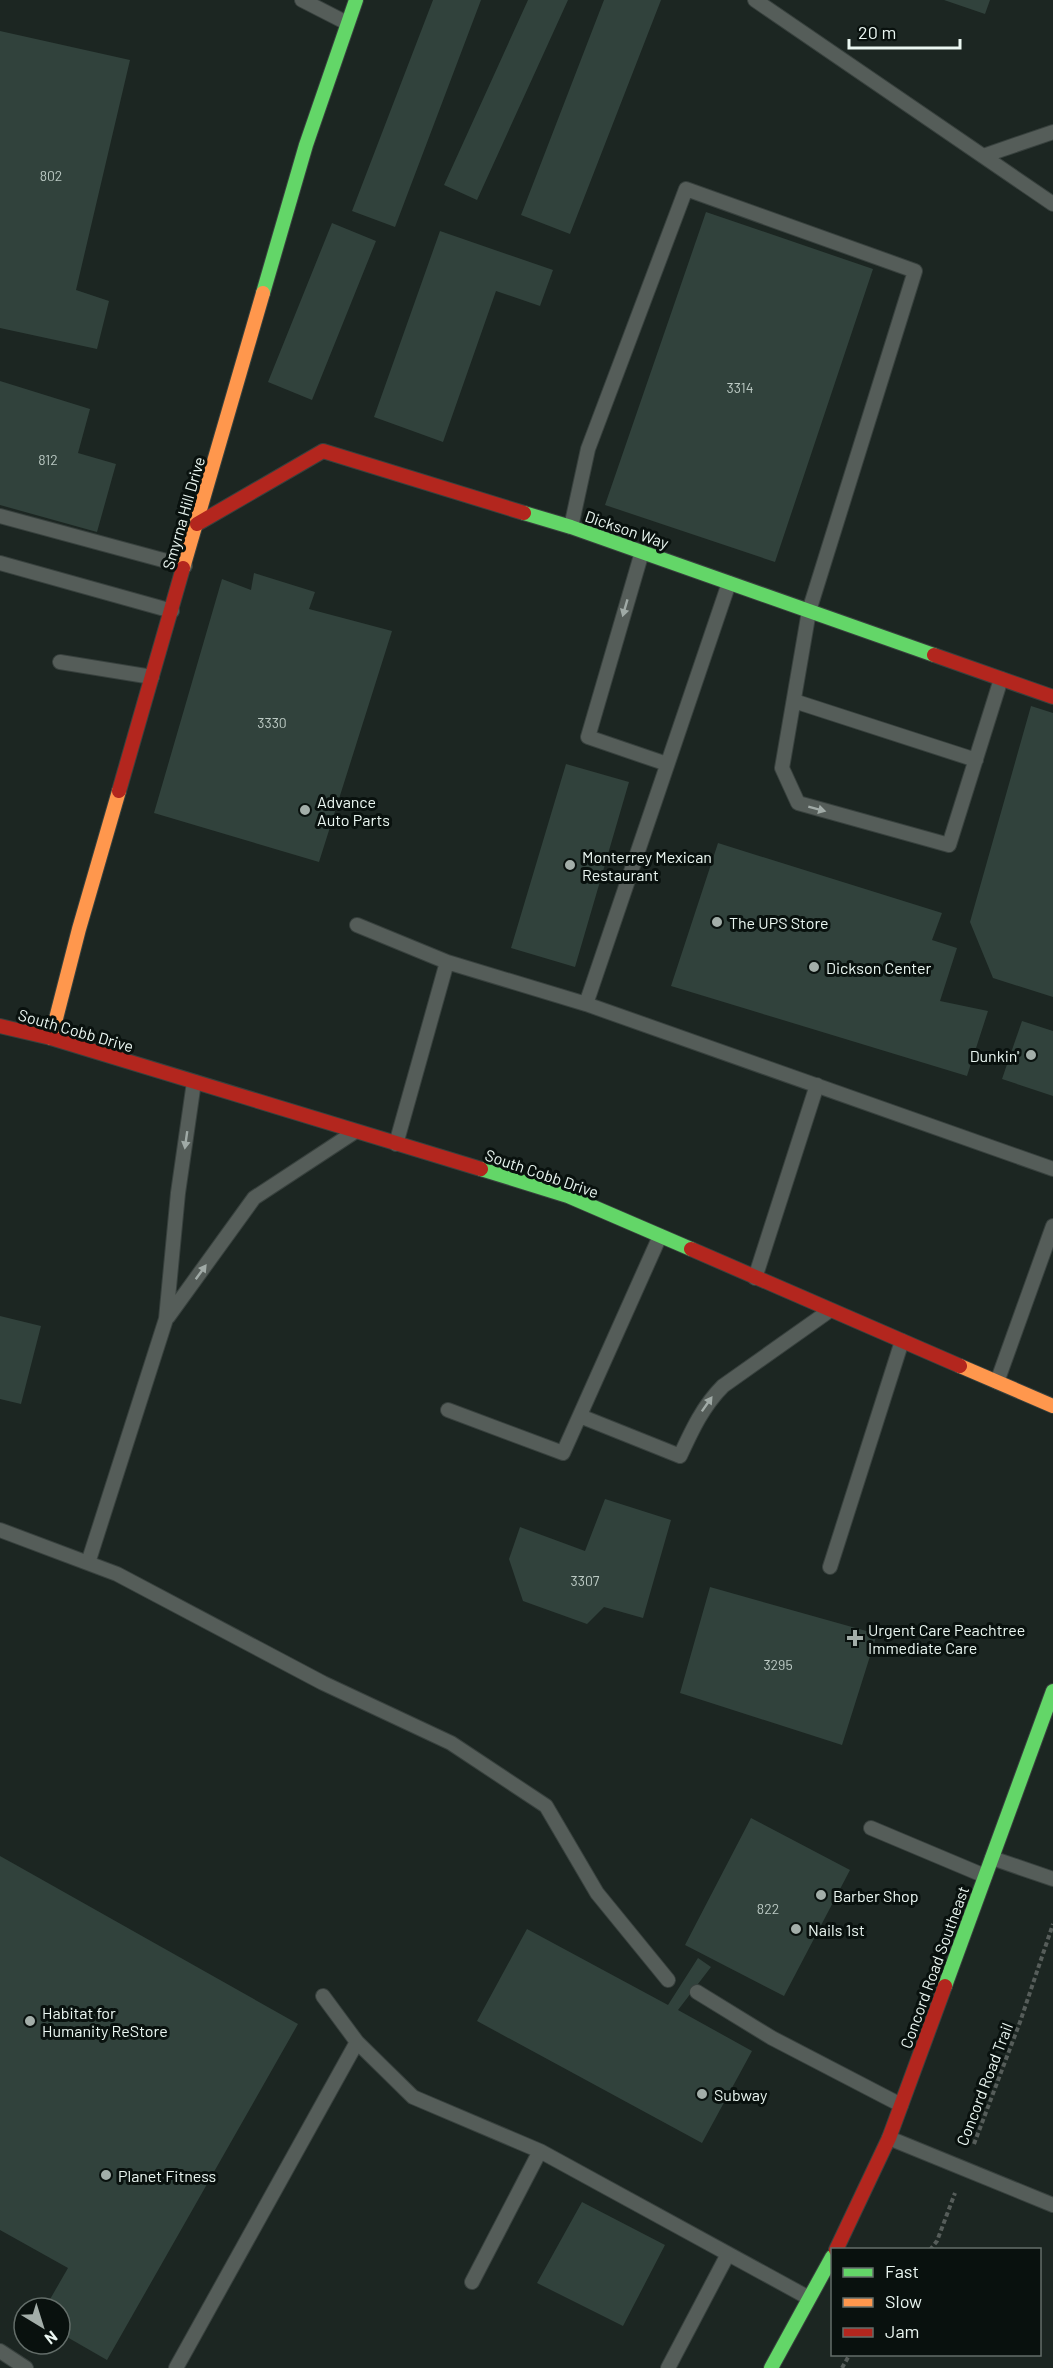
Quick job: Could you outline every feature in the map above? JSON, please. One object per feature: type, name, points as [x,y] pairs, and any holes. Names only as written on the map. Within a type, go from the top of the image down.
[{"type":"street","name":"Smyrna Hill Drive","points":[[51,1038],[79,929],[306,145],[356,0]]},
{"type":"street","name":"Dickson Way","points":[[197,524],[323,451],[571,527],[1053,697]]},
{"type":"street","name":"South Cobb Drive","points":[[0,1026],[51,1038],[567,1196],[1053,1406]]},
{"type":"street","name":"Concord Road Southeast","points":[[837,2248],[889,2138],[1053,1691]]},
{"type":"street","points":[[773,2364],[811,2299],[831,2258]]},
{"type":"lane","points":[[302,0],[347,23]]},
{"type":"lane","points":[[755,0],[1053,204]]},
{"type":"lane","points":[[983,156],[1053,132]]},
{"type":"lane","points":[[571,527],[588,450],[686,189],[915,271],[809,611],[782,768],[798,803],[949,845],[1001,679]]},
{"type":"lane","points":[[0,516],[184,566]]},
{"type":"lane","points":[[642,552],[588,737],[667,764]]},
{"type":"lane","points":[[0,563],[172,611]]},
{"type":"lane","points":[[586,1004],[729,583]]},
{"type":"lane","points":[[60,662],[152,677]]},
{"type":"lane","points":[[794,701],[976,760]]},
{"type":"lane","points":[[357,925],[447,962],[586,1004],[1053,1169]]},
{"type":"lane","points":[[396,1144],[447,962]]},
{"type":"lane","points":[[88,1563],[166,1319],[178,1193],[194,1082]]},
{"type":"lane","points":[[755,1278],[817,1085]]},
{"type":"lane","points":[[166,1319],[254,1198],[355,1132]]},
{"type":"lane","points":[[997,1382],[1053,1226]]},
{"type":"lane","points":[[448,1410],[563,1453],[660,1236]]},
{"type":"lane","points":[[580,1416],[680,1456],[695,1422],[710,1398],[723,1386],[830,1310]]},
{"type":"lane","points":[[830,1567],[902,1341]]},
{"type":"lane","points":[[0,1530],[117,1574],[322,1683],[450,1743],[546,1806],[597,1893],[668,1980]]},
{"type":"lane","points":[[872,1828],[985,1876]]},
{"type":"lane","points":[[992,1858],[1053,1879]]},
{"type":"lane","points":[[697,1992],[772,2038],[901,2105]]},
{"type":"lane","points":[[323,1996],[357,2042],[413,2097],[540,2151],[811,2299]]},
{"type":"lane","points":[[176,2368],[357,2042]]},
{"type":"lane","points":[[889,2138],[1053,2205]]},
{"type":"lane","points":[[472,2282],[540,2151]]},
{"type":"lane","points":[[668,2368],[728,2254]]},
{"type":"lane","points":[[0,2351],[26,2368]]},
{"type":"lane","points":[[773,2364],[790,2368]]},
{"type":"path","name":"Concord Road Trail","points":[[932,2248],[937,2241],[1020,2022],[1053,1924]]},
{"type":"building","points":[[433,0],[481,0],[395,227],[352,211]]},
{"type":"building","points":[[528,0],[568,0],[477,200],[444,185]]},
{"type":"building","points":[[604,0],[661,0],[570,234],[521,215]]},
{"type":"building","points":[[944,0],[990,0],[985,14]]},
{"type":"building","points":[[0,31],[130,60],[76,290],[109,301],[97,349],[0,328]]},
{"type":"building","points":[[706,212],[873,269],[775,562],[605,505]]},
{"type":"building","points":[[332,223],[376,241],[312,400],[268,382]]},
{"type":"building","points":[[440,231],[553,270],[540,306],[496,291],[443,442],[374,417]]},
{"type":"building","points":[[0,381],[90,409],[78,453],[116,464],[97,532],[0,505]]},
{"type":"building","points":[[254,573],[315,592],[309,609],[392,631],[319,862],[154,813],[222,579],[251,590]]},
{"type":"building","points":[[1031,706],[1053,713],[1053,997],[993,978],[970,922]]},
{"type":"building","name":"Monterrey Mexican Restaurant","points":[[566,764],[629,782],[575,967],[511,948]]},
{"type":"building","name":"Dickson Center","points":[[718,843],[942,913],[932,940],[957,948],[940,1001],[988,1011],[967,1076],[671,986]]},
{"type":"building","name":"Dunkin'","points":[[1022,1021],[1053,1031],[1053,1096],[1002,1079]]},
{"type":"building","points":[[0,1316],[41,1326],[21,1404],[0,1399]]},
{"type":"building","points":[[605,1499],[671,1520],[643,1618],[604,1607],[587,1624],[523,1601],[509,1559],[520,1527],[585,1551]]},
{"type":"building","points":[[710,1587],[877,1634],[842,1745],[680,1693]]},
{"type":"building","points":[[751,1818],[850,1870],[784,1996],[685,1945]]},
{"type":"building","name":"Planet Fitness","points":[[0,1856],[298,2024],[107,2360],[72,2340],[72,2296],[52,2296],[68,2268],[0,2230]]},
{"type":"building","points":[[527,1929],[668,2005],[698,1958],[711,1967],[678,2010],[752,2051],[702,2143],[477,2021]]},
{"type":"building","points":[[582,2202],[665,2245],[623,2326],[537,2283]]},
{"type":"traffic: fast","points":[[263,293],[306,145],[356,0]]},
{"type":"traffic: fast","points":[[524,513],[571,527],[934,655]]},
{"type":"traffic: fast","points":[[481,1169],[568,1196],[691,1249]]},
{"type":"traffic: fast","points":[[945,1986],[1053,1691]]},
{"type":"traffic: fast","points":[[771,2368],[831,2259]]},
{"type":"traffic: slow","points":[[183,568],[263,293]]},
{"type":"traffic: slow","points":[[51,1038],[79,929],[119,791]]},
{"type":"traffic: slow","points":[[960,1366],[1053,1406]]},
{"type":"traffic: jam","points":[[197,524],[323,451],[524,513]]},
{"type":"traffic: jam","points":[[119,791],[183,568]]},
{"type":"traffic: jam","points":[[934,655],[1053,697]]},
{"type":"traffic: jam","points":[[0,1026],[51,1038],[481,1169]]},
{"type":"traffic: jam","points":[[691,1249],[960,1366]]},
{"type":"traffic: jam","points":[[837,2248],[889,2138],[945,1986]]},
{"type":"place","name":"Advance Auto Parts","points":[[305,810]]},
{"type":"place","name":"Monterrey Mexican Restaurant","points":[[570,865]]},
{"type":"place","name":"The UPS Store","points":[[717,922]]},
{"type":"place","name":"Dickson Center","points":[[814,967]]},
{"type":"place","name":"Dunkin'","points":[[1031,1055]]},
{"type":"place","name":"Urgent Care Peachtree Immediate Care","points":[[855,1638]]},
{"type":"place","name":"Barber Shop","points":[[821,1895]]},
{"type":"place","name":"Nails 1st","points":[[796,1929]]},
{"type":"place","name":"Habitat for Humanity ReStore","points":[[30,2021]]},
{"type":"place","name":"Subway","points":[[702,2094]]},
{"type":"place","name":"Planet Fitness","points":[[106,2175]]}]
